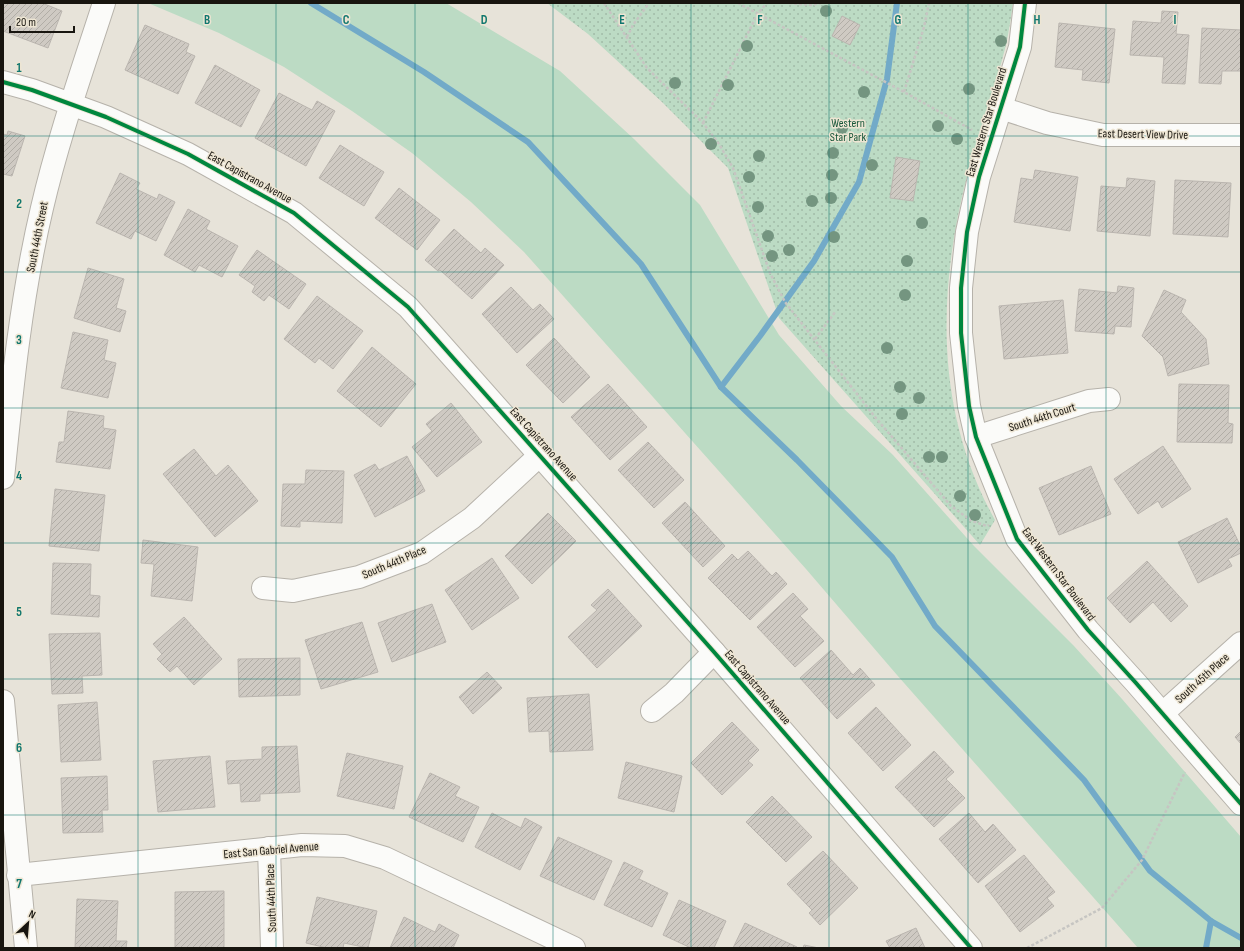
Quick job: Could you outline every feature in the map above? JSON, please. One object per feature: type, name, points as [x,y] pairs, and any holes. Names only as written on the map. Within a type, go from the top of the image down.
[{"type":"street","name":"South 44th Street","points":[[3,478],[22,313],[42,208],[71,104],[104,3]]},
{"type":"street","name":"East Western Star Boulevard","points":[[1025,3],[1020,47],[980,177],[967,232],[961,288],[961,333],[969,406],[976,437],[1017,539],[1088,630],[1163,713],[1241,804]]},
{"type":"street","name":"East Capistrano Avenue","points":[[3,82],[32,90],[106,117],[188,154],[294,213],[408,307],[714,652],[971,948]]},
{"type":"street","name":"East Desert View Drive","points":[[1001,108],[1047,124],[1103,136],[1241,135]]},
{"type":"street","name":"South 44th Court","points":[[976,437],[1089,402],[1108,399]]},
{"type":"street","name":"South 44th Place","points":[[263,588],[293,591],[360,577],[422,552],[472,518],[540,455]]},
{"type":"street","name":"South 45th Place","points":[[1163,713],[1241,643]]},
{"type":"street","name":"East Capistrano Avenue","points":[[652,710],[674,693],[714,652]]},
{"type":"street","points":[[3,701],[26,948]]},
{"type":"street","name":"East San Gabriel Avenue","points":[[18,875],[302,845],[345,846],[385,858],[574,948]]},
{"type":"street","name":"South 44th Place","points":[[269,848],[272,948]]},
{"type":"path","points":[[604,3],[648,68],[659,81],[703,123],[719,144],[733,168],[770,273],[785,302],[875,417],[951,506],[972,521],[987,526],[1007,516]]},
{"type":"path","points":[[627,37],[633,25],[649,3]]},
{"type":"path","points":[[738,3],[896,87],[974,132]]},
{"type":"path","points":[[703,123],[758,13],[766,3]]},
{"type":"path","points":[[788,3],[811,5],[821,3]]},
{"type":"path","points":[[904,92],[924,27],[929,3]]},
{"type":"path","points":[[815,339],[836,311]]},
{"type":"path","points":[[1027,948],[1102,908],[1142,860],[1195,750]]},
{"type":"green space","points":[[148,3],[446,3],[560,71],[634,139],[700,205],[779,335],[841,406],[893,455],[974,546],[1074,646],[1122,699],[1241,837],[1241,948],[1138,948],[897,675],[806,569],[524,252],[471,202],[412,153],[352,111],[284,67],[219,33]]},
{"type":"green space","name":"Western Star Park","points":[[547,3],[1013,3],[1006,45],[971,160],[957,220],[950,264],[947,308],[947,351],[952,395],[961,437],[975,479],[995,520],[980,545],[779,318],[728,168],[662,102],[588,34]]},
{"type":"building","points":[[3,3],[42,3],[62,11],[48,48],[3,31]]},
{"type":"building","points":[[1162,11],[1178,12],[1176,34],[1189,35],[1185,84],[1162,83],[1164,57],[1130,55],[1133,21],[1161,23]]},
{"type":"building","points":[[842,16],[860,25],[850,45],[832,36]]},
{"type":"building","points":[[1059,23],[1115,29],[1109,83],[1082,80],[1083,70],[1055,67]]},
{"type":"building","points":[[145,25],[189,44],[186,52],[195,56],[178,94],[125,70]]},
{"type":"building","points":[[1202,28],[1241,30],[1241,71],[1222,71],[1221,84],[1199,83]]},
{"type":"building","points":[[215,65],[260,90],[241,127],[195,103]]},
{"type":"building","points":[[279,93],[312,110],[317,101],[335,111],[306,166],[255,138]]},
{"type":"building","points":[[8,131],[25,136],[12,176],[3,174],[3,134],[7,135]]},
{"type":"building","points":[[340,145],[384,172],[364,206],[319,178]]},
{"type":"building","points":[[896,157],[920,161],[913,201],[890,198]]},
{"type":"building","points":[[1035,170],[1078,177],[1070,231],[1014,222],[1021,178],[1033,180]]},
{"type":"building","points":[[120,173],[140,183],[136,189],[157,199],[159,194],[175,202],[156,241],[135,231],[131,239],[96,223]]},
{"type":"building","points":[[1127,178],[1155,181],[1150,236],[1097,231],[1101,186],[1126,188]]},
{"type":"building","points":[[1175,180],[1231,183],[1228,237],[1173,234]]},
{"type":"building","points":[[399,188],[440,220],[417,250],[375,218]]},
{"type":"building","points":[[188,209],[210,221],[206,229],[238,246],[222,277],[199,265],[195,272],[164,255]]},
{"type":"building","points":[[454,229],[481,253],[485,248],[504,265],[472,299],[440,270],[438,271],[425,260]]},
{"type":"building","points":[[257,250],[306,284],[289,309],[269,295],[264,301],[252,292],[255,286],[239,275]]},
{"type":"building","points":[[88,268],[124,279],[116,308],[126,311],[120,332],[74,318]]},
{"type":"building","points":[[1118,286],[1134,288],[1131,327],[1115,326],[1114,334],[1075,331],[1079,289],[1117,293]]},
{"type":"building","points":[[511,287],[533,310],[540,304],[554,319],[517,353],[482,314]]},
{"type":"building","points":[[1164,290],[1186,300],[1181,312],[1206,339],[1209,364],[1168,376],[1163,357],[1142,336]]},
{"type":"building","points":[[317,296],[363,331],[333,369],[319,358],[315,363],[284,339]]},
{"type":"building","points":[[1063,300],[1068,353],[1004,359],[999,306]]},
{"type":"building","points":[[73,332],[108,340],[104,360],[116,363],[108,398],[61,388]]},
{"type":"building","points":[[554,338],[590,377],[563,403],[526,365]]},
{"type":"building","points":[[372,347],[416,384],[381,427],[337,391]]},
{"type":"building","points":[[608,384],[647,427],[610,460],[571,417]]},
{"type":"building","points":[[1179,384],[1229,385],[1228,423],[1233,424],[1232,443],[1177,442]]},
{"type":"building","points":[[451,403],[482,442],[437,477],[412,447],[432,431],[426,424]]},
{"type":"building","points":[[68,411],[104,416],[103,428],[116,430],[110,469],[56,462],[59,442],[64,442]]},
{"type":"building","points":[[648,442],[684,480],[654,508],[618,470]]},
{"type":"building","points":[[1163,446],[1191,489],[1162,508],[1158,501],[1138,514],[1114,479]]},
{"type":"building","points":[[194,449],[216,476],[228,465],[258,501],[215,537],[163,474]]},
{"type":"building","points":[[407,456],[425,491],[375,517],[354,475],[375,464],[379,470]]},
{"type":"building","points":[[1091,466],[1111,514],[1059,535],[1039,488]]},
{"type":"building","points":[[306,470],[344,471],[342,523],[300,521],[300,527],[281,526],[283,484],[305,484]]},
{"type":"building","points":[[55,489],[105,495],[99,551],[49,546]]},
{"type":"building","points":[[685,502],[725,546],[703,567],[662,523]]},
{"type":"building","points":[[548,513],[576,541],[532,584],[505,556]]},
{"type":"building","points":[[1227,518],[1241,547],[1241,553],[1228,559],[1232,566],[1198,583],[1178,542]]},
{"type":"building","points":[[143,540],[198,547],[192,601],[151,596],[154,564],[141,563]]},
{"type":"building","points":[[748,551],[772,576],[776,572],[787,584],[750,620],[708,578],[732,554],[738,560]]},
{"type":"building","points":[[492,558],[519,598],[472,630],[445,590]]},
{"type":"building","points":[[1147,561],[1188,606],[1171,622],[1153,602],[1130,623],[1107,598]]},
{"type":"building","points":[[53,563],[91,564],[90,595],[100,596],[99,617],[51,614]]},
{"type":"building","points":[[608,589],[642,626],[597,668],[568,637],[597,610],[591,605]]},
{"type":"building","points":[[793,593],[808,609],[800,616],[824,641],[795,667],[757,627]]},
{"type":"building","points":[[432,604],[446,642],[392,662],[378,623]]},
{"type":"building","points":[[184,617],[222,659],[194,685],[177,666],[170,672],[157,659],[162,654],[153,644]]},
{"type":"building","points":[[362,622],[378,672],[321,689],[305,640]]},
{"type":"building","points":[[100,633],[102,675],[82,676],[83,693],[52,694],[49,634]]},
{"type":"building","points":[[831,650],[853,675],[860,668],[875,685],[837,719],[800,678]]},
{"type":"building","points":[[300,658],[300,695],[239,697],[238,659]]},
{"type":"building","points":[[487,672],[502,688],[473,714],[459,697]]},
{"type":"building","points":[[589,694],[593,750],[550,752],[549,731],[529,732],[527,698]]},
{"type":"building","points":[[97,702],[101,760],[61,762],[58,705]]},
{"type":"building","points":[[876,707],[911,745],[883,771],[848,733]]},
{"type":"building","points":[[732,722],[759,750],[748,761],[753,765],[722,795],[691,763]]},
{"type":"building","points":[[1241,731],[1241,744],[1235,737]]},
{"type":"building","points":[[297,746],[300,792],[260,794],[260,801],[241,802],[240,783],[228,784],[226,761],[262,759],[262,747]]},
{"type":"building","points":[[934,751],[954,772],[946,779],[965,798],[934,827],[895,787]]},
{"type":"building","points":[[347,753],[403,766],[394,809],[337,796]]},
{"type":"building","points":[[210,756],[215,807],[158,812],[153,761]]},
{"type":"building","points":[[626,762],[682,776],[674,812],[618,798]]},
{"type":"building","points":[[430,773],[460,787],[455,796],[479,807],[463,842],[409,817]]},
{"type":"building","points":[[107,776],[108,810],[102,810],[103,832],[63,833],[61,778]]},
{"type":"building","points":[[772,796],[812,837],[786,862],[746,822]]},
{"type":"building","points":[[492,813],[521,828],[525,818],[542,827],[520,870],[475,847]]},
{"type":"building","points":[[969,813],[985,832],[993,824],[1016,850],[978,883],[939,839]]},
{"type":"building","points":[[558,837],[612,861],[594,900],[540,876]]},
{"type":"building","points":[[823,851],[858,888],[820,925],[809,913],[812,910],[787,884]]},
{"type":"building","points":[[1024,855],[1055,892],[1047,898],[1054,906],[1020,932],[985,886]]},
{"type":"building","points":[[624,862],[643,871],[639,879],[668,893],[652,927],[604,905]]},
{"type":"building","points":[[224,891],[224,948],[175,948],[175,892]]},
{"type":"building","points":[[317,897],[377,911],[368,948],[344,943],[343,948],[327,948],[306,943]]},
{"type":"building","points":[[77,899],[118,901],[116,941],[127,941],[126,948],[75,948]]},
{"type":"building","points":[[679,900],[726,921],[714,948],[691,948],[663,935]]},
{"type":"building","points":[[404,917],[435,932],[439,924],[459,935],[453,948],[390,948]]},
{"type":"building","points":[[745,923],[797,947],[733,948]]},
{"type":"building","points":[[916,928],[925,948],[890,948],[886,941]]},
{"type":"building","points":[[804,945],[819,948],[803,948]]},
{"type":"waterway","points":[[311,3],[424,72],[528,142],[641,264],[721,387],[797,460],[892,557],[935,626],[1084,780],[1150,871],[1211,921],[1241,938]]},
{"type":"waterway","points":[[721,387],[814,261],[859,182],[887,79],[897,3]]},
{"type":"waterway","points":[[1206,948],[1211,921]]},
{"type":"cycle path","points":[[1025,3],[1020,47],[979,177],[967,232],[961,288],[961,333],[969,406],[976,437],[1017,539],[1088,630],[1241,804]]},
{"type":"cycle path","points":[[3,82],[32,90],[106,117],[188,154],[294,213],[408,307],[714,652],[971,948]]}]
